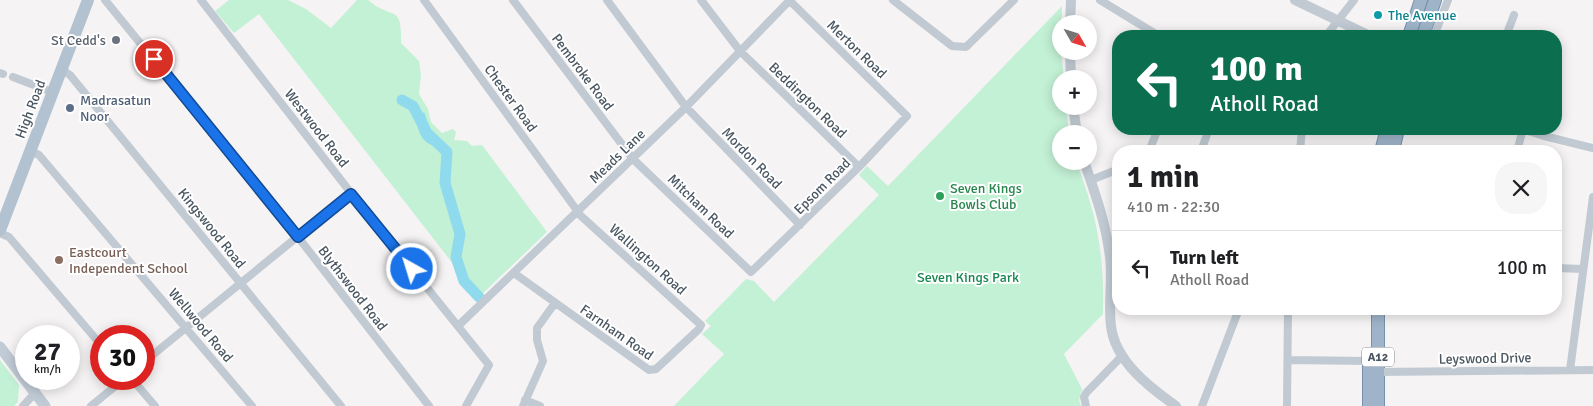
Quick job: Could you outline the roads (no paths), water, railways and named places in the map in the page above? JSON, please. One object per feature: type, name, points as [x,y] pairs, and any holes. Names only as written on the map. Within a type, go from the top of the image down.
[{"type":"highway","points":[[1411,30],[1421,0]]},
{"type":"highway","points":[[1425,30],[1435,0]]},
{"type":"highway","name":"A12","points":[[1369,406],[1370,315]]},
{"type":"highway","name":"A12","points":[[1378,315],[1378,406]]},
{"type":"main road","name":"High Road","points":[[0,231],[88,0]]},
{"type":"main road","points":[[0,347],[45,406]]},
{"type":"street","name":"Blythswood Road","points":[[106,0],[298,237],[429,406]]},
{"type":"street","name":"Westwood Road","points":[[201,0],[351,194],[489,365],[466,406]]},
{"type":"street","name":"Chester Road","points":[[424,0],[578,212]]},
{"type":"street","name":"Pembroke Road","points":[[513,0],[633,159]]},
{"type":"street","name":"Mordon Road","points":[[607,0],[686,107],[800,225]]},
{"type":"street","name":"Beddington Road","points":[[701,0],[740,51],[859,167]]},
{"type":"street","name":"Meads Lane","points":[[458,326],[686,107],[790,0]]},
{"type":"street","name":"Merton Road","points":[[790,0],[907,116]]},
{"type":"street","points":[[893,0],[902,3],[952,46],[966,46],[1014,0]]},
{"type":"street","points":[[1070,15],[1071,0]]},
{"type":"street","points":[[1100,0],[1149,30]]},
{"type":"street","points":[[1295,0],[1357,30]]},
{"type":"street","points":[[1331,30],[1354,0]]},
{"type":"street","points":[[1436,30],[1448,0]]},
{"type":"street","points":[[1508,30],[1514,15]]},
{"type":"street","name":"Kingswood Road","points":[[61,69],[70,75],[341,406]]},
{"type":"street","points":[[13,77],[52,92]]},
{"type":"street","name":"Epsom Road","points":[[751,272],[859,167],[907,116]]},
{"type":"street","points":[[1541,135],[1593,148]]},
{"type":"street","name":"Wellwood Road","points":[[30,151],[39,156],[252,406]]},
{"type":"street","name":"Mitcham Road","points":[[633,159],[751,272]]},
{"type":"street","points":[[1087,170],[1106,231],[1110,259],[1111,326],[1117,347],[1122,356],[1151,389],[1176,406]]},
{"type":"street","points":[[1091,180],[1112,172]]},
{"type":"street","points":[[155,353],[351,194]]},
{"type":"street","points":[[1570,370],[1593,197]]},
{"type":"street","name":"Wallington Road","points":[[578,212],[701,325]]},
{"type":"street","points":[[0,231],[9,237],[90,332]]},
{"type":"street","points":[[1562,268],[1583,269]]},
{"type":"street","name":"Farnham Road","points":[[514,273],[652,370],[699,329],[701,325]]},
{"type":"street","points":[[540,406],[524,403],[543,361],[537,340],[537,328],[555,303]]},
{"type":"street","points":[[1202,406],[1237,315]]},
{"type":"street","points":[[1287,406],[1288,315]]},
{"type":"street","points":[[1086,406],[1084,397],[1086,393],[1122,356]]},
{"type":"street","points":[[1288,360],[1369,361]]},
{"type":"street","name":"Leyswood Drive","points":[[1378,372],[1593,370]]},
{"type":"street","points":[[91,406],[111,390]]},
{"type":"street","points":[[141,390],[155,406]]},
{"type":"street","points":[[23,406],[36,392]]},
{"type":"water","points":[[424,112],[430,129],[440,140],[437,146],[428,143],[422,138],[416,121]]},
{"type":"waterway","points":[[402,100],[413,106],[427,133],[447,152],[445,183],[460,234],[456,257],[464,281],[479,297]]},
{"type":"place","name":"The Avenue","points":[[1378,15]]},
{"type":"place","name":"St Cedd's","points":[[116,40]]},
{"type":"place","name":"Madrasatun Noor","points":[[70,108]]},
{"type":"place","name":"Seven Kings Bowls Club","points":[[940,196]]},
{"type":"place","name":"Eastcourt Independent School","points":[[59,260]]},
{"type":"park label","name":"Seven Kings Park","points":[[968,277]]}]
